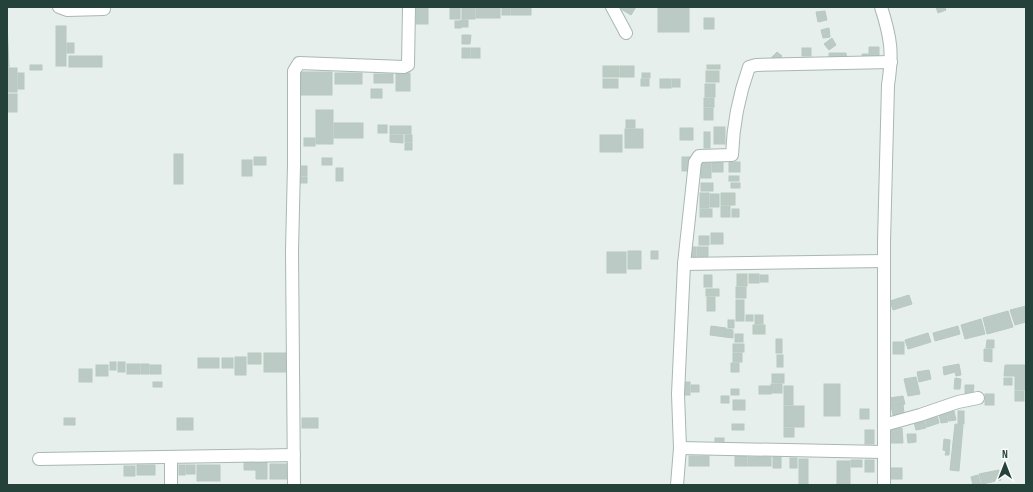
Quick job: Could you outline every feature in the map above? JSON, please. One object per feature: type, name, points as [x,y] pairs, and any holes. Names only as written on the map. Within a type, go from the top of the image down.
[{"type":"street","points":[[59,7],[67,10],[104,9]]},
{"type":"street","points":[[294,485],[292,251],[294,71],[299,63],[404,67],[408,64],[409,7]]},
{"type":"street","points":[[612,7],[626,33]]},
{"type":"street","points":[[882,7],[889,32],[891,62],[888,85],[884,261],[884,485]]},
{"type":"street","points":[[677,485],[680,448],[678,394],[684,264],[695,162],[699,156],[732,155],[733,139],[743,83],[749,67],[756,65],[891,62]]},
{"type":"street","points":[[684,264],[884,261]]},
{"type":"street","points":[[884,425],[958,402],[978,398]]},
{"type":"street","points":[[680,448],[884,452]]},
{"type":"street","points":[[39,459],[294,455]]},
{"type":"street","points":[[171,457],[172,485]]},
{"type":"building","points":[[416,7],[428,7],[428,24],[416,24]]},
{"type":"building","points":[[450,7],[460,7],[460,19],[450,19]]},
{"type":"building","points":[[462,7],[475,7],[475,19],[462,19]]},
{"type":"building","points":[[476,7],[500,7],[500,18],[476,18]]},
{"type":"building","points":[[502,7],[510,7],[510,15],[502,15]]},
{"type":"building","points":[[511,7],[531,7],[531,15],[511,15]]},
{"type":"building","points":[[623,7],[636,7],[631,15],[621,9]]},
{"type":"building","points":[[658,7],[689,7],[689,32],[658,32]]},
{"type":"building","points":[[936,7],[945,7],[946,10],[938,13]]},
{"type":"building","points":[[825,11],[827,20],[818,22],[816,12]]},
{"type":"building","points":[[704,18],[714,18],[714,29],[704,29]]},
{"type":"building","points":[[461,20],[468,20],[468,27],[461,27]]},
{"type":"building","points":[[7,21],[9,67],[7,67]]},
{"type":"building","points":[[455,21],[461,21],[461,28],[455,28]]},
{"type":"building","points":[[56,26],[66,26],[66,66],[56,66]]},
{"type":"building","points":[[829,28],[830,37],[823,38],[821,30]]},
{"type":"building","points":[[462,35],[471,35],[470,44],[462,44]]},
{"type":"building","points":[[832,38],[836,45],[829,50],[824,44]]},
{"type":"building","points":[[67,43],[74,43],[74,53],[67,53]]},
{"type":"building","points":[[869,47],[879,47],[879,61],[863,62],[862,54],[869,54]]},
{"type":"building","points":[[462,48],[470,48],[470,58],[462,58]]},
{"type":"building","points":[[471,48],[480,48],[480,58],[471,58]]},
{"type":"building","points":[[802,48],[811,48],[811,56],[802,56]]},
{"type":"building","points":[[777,52],[782,56],[776,63],[771,58]]},
{"type":"building","points":[[829,53],[846,53],[847,61],[829,61]]},
{"type":"building","points":[[69,56],[102,56],[102,67],[69,67]]},
{"type":"building","points":[[30,65],[42,65],[42,70],[30,70]]},
{"type":"building","points":[[707,65],[720,65],[720,69],[707,69]]},
{"type":"building","points":[[603,66],[619,66],[619,77],[603,77]]},
{"type":"building","points":[[620,66],[634,66],[634,77],[620,77]]},
{"type":"building","points":[[7,68],[17,68],[17,92],[7,92]]},
{"type":"building","points":[[706,71],[719,71],[719,82],[706,82]]},
{"type":"building","points":[[301,72],[332,72],[332,95],[301,95]]},
{"type":"building","points":[[18,73],[24,73],[24,89],[18,89]]},
{"type":"building","points":[[335,73],[362,73],[362,84],[335,84]]},
{"type":"building","points":[[396,73],[410,73],[410,91],[396,91]]},
{"type":"building","points":[[642,73],[650,73],[650,78],[642,78]]},
{"type":"building","points":[[374,74],[393,74],[393,83],[374,83]]},
{"type":"building","points":[[603,79],[618,79],[618,88],[603,88]]},
{"type":"building","points":[[641,79],[649,79],[649,86],[641,86]]},
{"type":"building","points":[[660,79],[671,79],[671,88],[660,88]]},
{"type":"building","points":[[672,79],[680,79],[680,87],[672,87]]},
{"type":"building","points":[[705,84],[715,84],[715,97],[705,97]]},
{"type":"building","points":[[371,89],[382,89],[382,98],[371,98]]},
{"type":"building","points":[[7,94],[17,94],[17,112],[7,112]]},
{"type":"building","points":[[704,98],[714,98],[714,107],[704,107]]},
{"type":"building","points":[[704,108],[713,108],[713,120],[704,120]]},
{"type":"building","points":[[316,110],[333,110],[333,144],[316,144]]},
{"type":"building","points":[[626,120],[635,120],[635,128],[626,128]]},
{"type":"building","points":[[334,123],[363,123],[363,138],[334,138]]},
{"type":"building","points":[[378,125],[387,125],[387,133],[378,133]]},
{"type":"building","points":[[390,126],[411,126],[411,134],[390,134]]},
{"type":"building","points":[[714,127],[725,127],[725,144],[714,144]]},
{"type":"building","points":[[680,128],[693,128],[693,140],[680,140]]},
{"type":"building","points":[[625,129],[643,129],[643,148],[625,148]]},
{"type":"building","points":[[704,132],[710,132],[710,148],[704,148]]},
{"type":"building","points":[[390,135],[403,135],[403,143],[390,142]]},
{"type":"building","points":[[405,135],[412,135],[412,142],[405,142]]},
{"type":"building","points":[[600,135],[622,135],[622,152],[600,152]]},
{"type":"building","points":[[304,138],[315,138],[315,146],[304,146]]},
{"type":"building","points":[[405,143],[412,143],[412,150],[405,150]]},
{"type":"building","points":[[174,154],[183,154],[183,184],[174,184]]},
{"type":"building","points":[[254,157],[266,157],[266,165],[254,165]]},
{"type":"building","points":[[682,157],[691,157],[691,171],[682,171]]},
{"type":"building","points":[[322,158],[332,158],[332,165],[322,165]]},
{"type":"building","points":[[242,160],[252,160],[252,176],[242,176]]},
{"type":"building","points":[[712,162],[723,162],[723,172],[712,172]]},
{"type":"building","points":[[729,162],[740,162],[740,172],[729,172]]},
{"type":"building","points":[[701,163],[711,163],[711,178],[701,178]]},
{"type":"building","points":[[299,166],[307,166],[307,176],[299,176]]},
{"type":"building","points":[[336,168],[343,168],[343,181],[336,181]]},
{"type":"building","points":[[729,176],[739,176],[739,181],[729,181]]},
{"type":"building","points":[[299,177],[307,177],[307,183],[299,183]]},
{"type":"building","points":[[701,183],[713,183],[713,191],[701,191]]},
{"type":"building","points":[[731,183],[740,183],[740,188],[731,188]]},
{"type":"building","points":[[700,193],[709,193],[709,208],[700,208]]},
{"type":"building","points":[[721,193],[735,193],[735,205],[721,205]]},
{"type":"building","points":[[710,194],[719,194],[719,207],[710,207]]},
{"type":"building","points":[[721,206],[730,206],[730,217],[721,217]]},
{"type":"building","points":[[700,209],[712,209],[712,217],[700,217]]},
{"type":"building","points":[[732,209],[739,209],[739,217],[732,217]]},
{"type":"building","points":[[711,233],[723,233],[723,244],[711,244]]},
{"type":"building","points":[[699,236],[709,236],[709,245],[699,245]]},
{"type":"building","points":[[692,247],[696,247],[696,259],[692,259]]},
{"type":"building","points":[[697,247],[708,247],[708,262],[697,262]]},
{"type":"building","points":[[628,251],[641,251],[641,269],[628,269]]},
{"type":"building","points":[[651,251],[658,251],[658,259],[651,259]]},
{"type":"building","points":[[607,252],[626,252],[626,273],[607,273]]},
{"type":"building","points":[[737,274],[747,274],[747,286],[737,286]]},
{"type":"building","points":[[749,274],[759,274],[759,283],[749,283]]},
{"type":"building","points":[[704,275],[712,275],[712,287],[704,287]]},
{"type":"building","points":[[760,275],[768,275],[768,282],[760,282]]},
{"type":"building","points":[[736,287],[746,287],[746,298],[736,298]]},
{"type":"building","points":[[706,289],[719,289],[719,296],[706,296]]},
{"type":"building","points":[[909,295],[912,304],[893,310],[890,301]]},
{"type":"building","points":[[707,297],[715,297],[715,311],[707,311]]},
{"type":"building","points":[[736,300],[744,300],[744,321],[736,321]]},
{"type":"building","points":[[1026,306],[1026,322],[1015,325],[1010,310]]},
{"type":"building","points":[[1008,311],[1013,327],[987,334],[983,318]]},
{"type":"building","points":[[746,315],[753,315],[753,321],[746,321]]},
{"type":"building","points":[[755,315],[763,315],[763,324],[755,324]]},
{"type":"building","points":[[981,319],[985,334],[965,339],[961,325]]},
{"type":"building","points":[[728,320],[734,320],[734,328],[728,328]]},
{"type":"building","points":[[753,325],[765,325],[765,334],[753,334]]},
{"type":"building","points":[[711,326],[726,328],[725,337],[710,335]]},
{"type":"building","points":[[958,326],[960,334],[935,341],[933,333]]},
{"type":"building","points":[[726,329],[733,330],[733,338],[725,337]]},
{"type":"building","points":[[928,333],[931,342],[908,349],[905,340]]},
{"type":"building","points":[[735,334],[743,334],[743,342],[735,342]]},
{"type":"building","points":[[776,339],[782,339],[782,353],[776,353]]},
{"type":"building","points":[[987,340],[994,340],[994,348],[986,348]]},
{"type":"building","points":[[893,342],[904,342],[904,354],[893,354]]},
{"type":"building","points":[[733,344],[744,344],[744,352],[733,352]]},
{"type":"building","points":[[984,349],[992,349],[992,362],[984,361]]},
{"type":"building","points":[[248,353],[261,353],[261,364],[248,364]]},
{"type":"building","points":[[264,353],[289,353],[289,372],[264,372]]},
{"type":"building","points":[[733,353],[742,353],[742,362],[733,362]]},
{"type":"building","points":[[777,355],[783,355],[783,367],[777,367]]},
{"type":"building","points":[[235,357],[246,357],[246,375],[235,375]]},
{"type":"building","points":[[198,358],[219,358],[219,368],[198,368]]},
{"type":"building","points":[[222,358],[233,358],[233,368],[222,368]]},
{"type":"building","points":[[110,362],[116,362],[116,370],[110,370]]},
{"type":"building","points":[[118,362],[125,362],[125,372],[118,372]]},
{"type":"building","points":[[731,363],[739,363],[739,372],[731,372]]},
{"type":"building","points":[[127,364],[140,364],[140,374],[127,374]]},
{"type":"building","points":[[141,364],[149,364],[149,374],[141,374]]},
{"type":"building","points":[[959,364],[961,375],[956,376],[955,372],[944,375],[943,367]]},
{"type":"building","points":[[96,365],[108,365],[108,376],[96,376]]},
{"type":"building","points":[[150,365],[161,365],[161,374],[150,374]]},
{"type":"building","points":[[1005,365],[1025,365],[1025,390],[1015,390],[1015,376],[1004,376]]},
{"type":"building","points":[[79,369],[92,369],[92,382],[79,382]]},
{"type":"building","points":[[929,370],[931,379],[919,382],[917,372]]},
{"type":"building","points":[[772,374],[784,374],[784,383],[772,383]]},
{"type":"building","points":[[916,377],[920,394],[908,396],[904,379]]},
{"type":"building","points":[[955,378],[961,379],[960,389],[954,389]]},
{"type":"building","points":[[1004,378],[1012,378],[1012,385],[1004,385]]},
{"type":"building","points":[[153,382],[162,382],[162,387],[153,387]]},
{"type":"building","points":[[683,382],[690,382],[690,395],[683,395]]},
{"type":"building","points":[[771,384],[782,384],[782,393],[771,393]]},
{"type":"building","points":[[824,384],[840,384],[840,416],[824,416]]},
{"type":"building","points":[[691,385],[699,385],[699,392],[691,392]]},
{"type":"building","points":[[965,385],[974,385],[973,395],[965,394]]},
{"type":"building","points":[[759,386],[771,386],[771,394],[759,394]]},
{"type":"building","points":[[784,386],[793,386],[793,405],[784,405]]},
{"type":"building","points":[[731,389],[739,389],[739,395],[731,395]]},
{"type":"building","points":[[1015,391],[1024,391],[1024,401],[1015,401]]},
{"type":"building","points":[[985,394],[994,394],[994,405],[985,405]]},
{"type":"building","points":[[721,396],[729,396],[729,403],[721,403]]},
{"type":"building","points":[[903,396],[905,404],[891,406],[889,398]]},
{"type":"building","points":[[733,400],[745,400],[745,410],[733,410]]},
{"type":"building","points":[[903,404],[904,413],[893,415],[891,406]]},
{"type":"building","points":[[784,406],[804,406],[804,427],[784,427]]},
{"type":"building","points":[[860,409],[869,409],[869,419],[860,419]]},
{"type":"building","points":[[954,411],[956,420],[949,421],[947,413]]},
{"type":"building","points":[[958,411],[964,411],[964,424],[958,424]]},
{"type":"building","points":[[946,413],[948,422],[941,423],[939,415]]},
{"type":"building","points":[[937,415],[939,423],[927,427],[925,418]]},
{"type":"building","points":[[64,418],[75,418],[75,425],[64,425]]},
{"type":"building","points":[[177,418],[193,418],[193,430],[177,430]]},
{"type":"building","points":[[302,418],[318,418],[318,428],[302,428]]},
{"type":"building","points":[[924,419],[926,428],[916,430],[914,422]]},
{"type":"building","points":[[732,424],[744,424],[744,430],[732,430]]},
{"type":"building","points":[[955,424],[963,425],[959,471],[950,470]]},
{"type":"building","points":[[784,428],[794,428],[794,437],[784,437]]},
{"type":"building","points":[[902,428],[903,443],[890,443],[889,429]]},
{"type":"building","points":[[865,430],[874,430],[874,444],[865,444]]},
{"type":"building","points":[[907,434],[916,434],[916,442],[908,443]]},
{"type":"building","points":[[715,438],[724,438],[724,446],[715,446]]},
{"type":"building","points":[[944,439],[950,440],[949,455],[945,455],[946,451],[943,450]]},
{"type":"building","points":[[689,456],[709,456],[709,466],[689,466]]},
{"type":"building","points":[[735,456],[747,456],[747,466],[735,466]]},
{"type":"building","points":[[748,457],[771,457],[771,466],[748,466]]},
{"type":"building","points":[[773,457],[781,457],[781,468],[773,468]]},
{"type":"building","points":[[790,458],[797,458],[797,468],[790,468]]},
{"type":"building","points":[[799,459],[808,459],[808,485],[799,485]]},
{"type":"building","points":[[851,460],[862,460],[862,467],[851,467]]},
{"type":"building","points":[[865,460],[874,460],[874,472],[865,472]]},
{"type":"building","points":[[837,461],[850,461],[850,485],[837,485]]},
{"type":"building","points":[[244,462],[267,462],[267,479],[256,479],[256,470],[244,470]]},
{"type":"building","points":[[270,464],[290,464],[290,479],[270,479]]},
{"type":"building","points":[[137,465],[155,465],[155,475],[137,475]]},
{"type":"building","points":[[179,465],[185,465],[185,475],[179,475]]},
{"type":"building","points":[[186,465],[195,465],[195,474],[186,474]]},
{"type":"building","points":[[197,465],[220,465],[220,481],[197,481]]},
{"type":"building","points":[[124,466],[135,466],[135,476],[124,476]]},
{"type":"building","points":[[888,468],[902,468],[902,479],[888,479]]},
{"type":"building","points":[[999,470],[1001,480],[982,484],[979,474]]},
{"type":"building","points":[[978,475],[981,485],[973,485],[971,477]]}]
